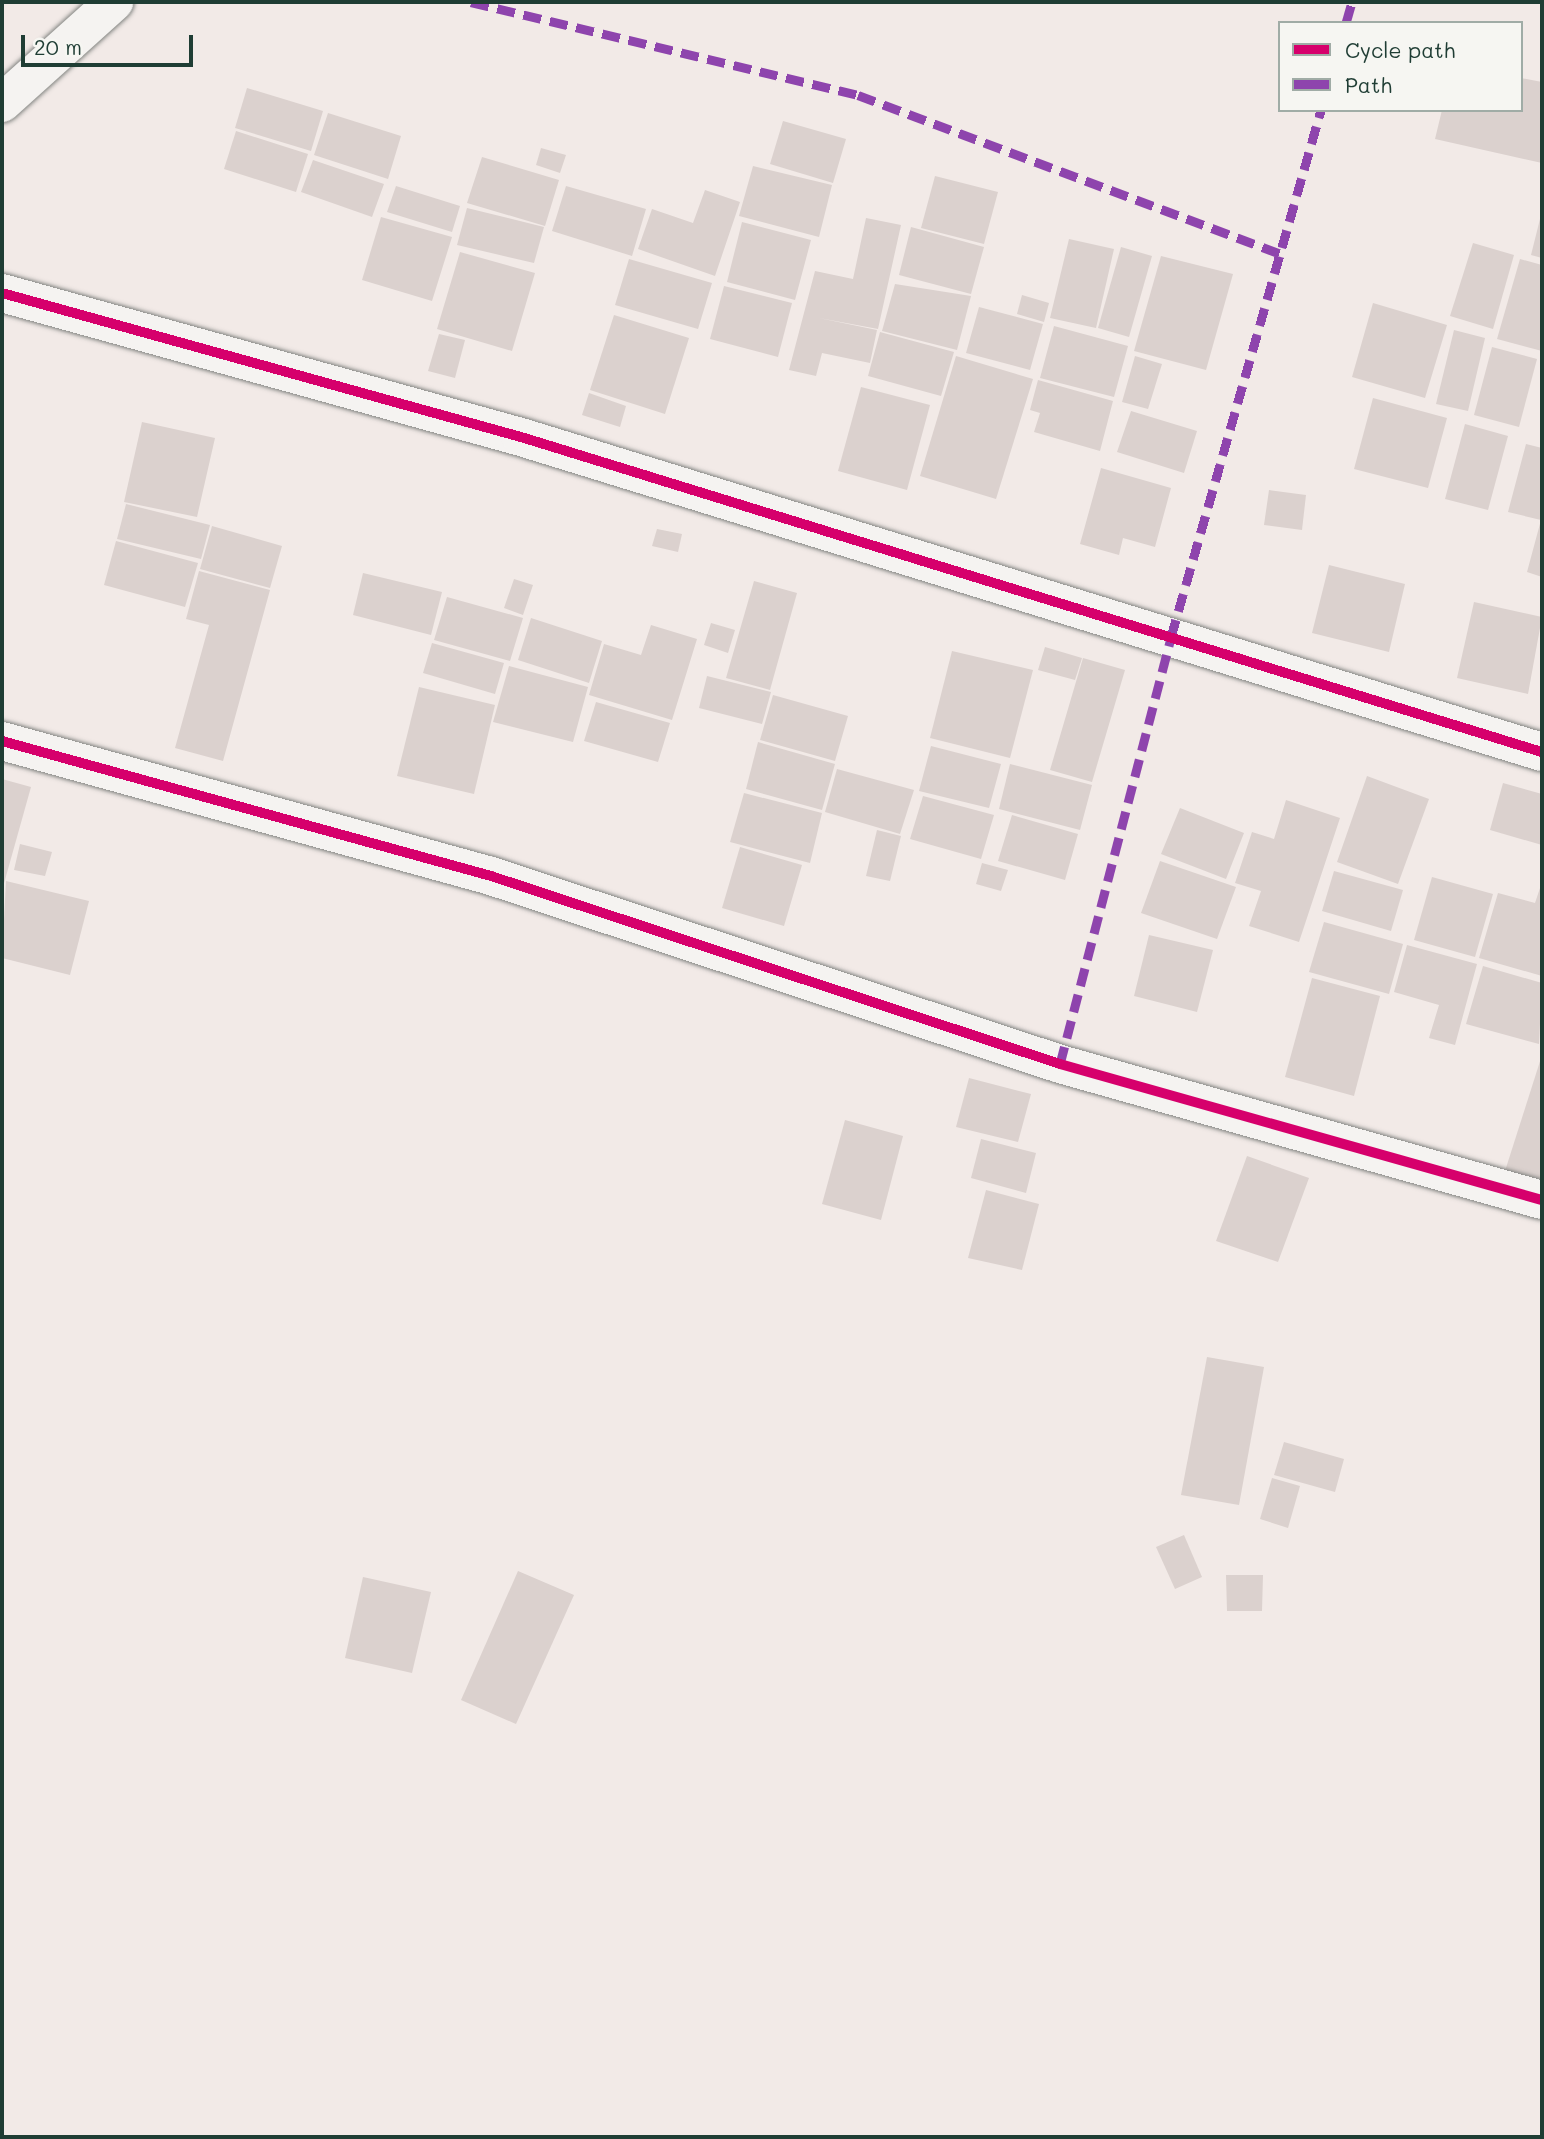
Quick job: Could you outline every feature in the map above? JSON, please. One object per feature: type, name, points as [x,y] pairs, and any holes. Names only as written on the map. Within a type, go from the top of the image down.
[{"type":"street","points":[[2,103],[114,2]]},
{"type":"street","points":[[2,293],[520,437],[1542,752]]},
{"type":"street","points":[[2,741],[491,876],[1060,1064],[1542,1200]]},
{"type":"building","points":[[1523,78],[1542,82],[1542,163],[1435,139],[1442,112],[1523,112]]},
{"type":"building","points":[[247,88],[323,111],[311,151],[235,128]]},
{"type":"building","points":[[328,113],[401,136],[388,179],[314,155]]},
{"type":"building","points":[[783,121],[846,139],[833,183],[770,164]]},
{"type":"building","points":[[236,131],[308,154],[296,192],[224,169]]},
{"type":"building","points":[[541,148],[566,155],[560,173],[536,165]]},
{"type":"building","points":[[482,157],[559,180],[545,226],[467,203]]},
{"type":"building","points":[[313,160],[384,184],[372,217],[301,192]]},
{"type":"building","points":[[753,166],[832,185],[819,237],[739,216]]},
{"type":"building","points":[[935,176],[998,192],[984,244],[921,228]]},
{"type":"building","points":[[396,186],[460,206],[452,232],[387,212]]},
{"type":"building","points":[[566,186],[646,209],[632,256],[552,231]]},
{"type":"building","points":[[705,190],[740,202],[715,276],[638,249],[652,209],[693,223]]},
{"type":"building","points":[[467,208],[544,227],[534,263],[457,245]]},
{"type":"building","points":[[1542,211],[1542,258],[1531,255]]},
{"type":"building","points":[[381,217],[452,237],[432,301],[362,280]]},
{"type":"building","points":[[866,218],[901,225],[878,329],[819,318],[877,330],[870,363],[822,353],[816,376],[789,370],[815,271],[853,279]]},
{"type":"building","points":[[742,222],[811,240],[795,300],[727,282]]},
{"type":"building","points":[[911,227],[984,247],[971,294],[899,275]]},
{"type":"building","points":[[1069,239],[1114,249],[1096,328],[1050,318]]},
{"type":"building","points":[[1473,243],[1514,255],[1493,329],[1450,316]]},
{"type":"building","points":[[1121,247],[1152,256],[1129,337],[1098,328]]},
{"type":"building","points":[[460,252],[535,273],[512,351],[437,329]]},
{"type":"building","points":[[1161,256],[1233,274],[1206,370],[1134,351]]},
{"type":"building","points":[[629,259],[712,283],[698,329],[615,305]]},
{"type":"building","points":[[1520,259],[1542,265],[1542,351],[1497,339]]},
{"type":"building","points":[[895,284],[971,296],[957,350],[882,331]]},
{"type":"building","points":[[724,286],[792,303],[778,357],[710,339]]},
{"type":"building","points":[[1022,295],[1049,303],[1044,322],[1017,314]]},
{"type":"building","points":[[1373,303],[1447,325],[1425,398],[1352,377]]},
{"type":"building","points":[[979,307],[1043,324],[1030,370],[966,353]]},
{"type":"building","points":[[614,315],[689,338],[665,414],[590,390]]},
{"type":"building","points":[[1054,326],[1128,346],[1114,397],[1040,378]]},
{"type":"building","points":[[1454,330],[1485,338],[1468,411],[1436,404]]},
{"type":"building","points":[[880,332],[954,352],[941,396],[868,376]]},
{"type":"building","points":[[439,334],[465,340],[455,378],[428,371]]},
{"type":"building","points":[[1492,347],[1537,359],[1519,427],[1474,415]]},
{"type":"building","points":[[956,356],[1033,379],[996,499],[920,476]]},
{"type":"building","points":[[1135,356],[1162,364],[1148,409],[1122,402]]},
{"type":"building","points":[[1038,380],[1113,401],[1100,451],[1034,432],[1040,413],[1030,410]]},
{"type":"building","points":[[861,387],[930,405],[907,490],[838,471]]},
{"type":"building","points":[[589,393],[626,406],[620,427],[582,415]]},
{"type":"building","points":[[1373,398],[1447,418],[1428,488],[1354,469]]},
{"type":"building","points":[[1131,411],[1197,431],[1184,473],[1117,452]]},
{"type":"building","points":[[142,422],[215,438],[197,517],[124,502]]},
{"type":"building","points":[[1465,424],[1508,436],[1488,510],[1445,499]]},
{"type":"building","points":[[1526,444],[1542,448],[1542,577],[1527,572],[1541,520],[1508,512]]},
{"type":"building","points":[[1101,468],[1171,488],[1155,547],[1123,538],[1119,555],[1080,544]]},
{"type":"building","points":[[1269,490],[1306,495],[1302,530],[1264,525]]},
{"type":"building","points":[[126,504],[210,525],[201,559],[117,539]]},
{"type":"building","points":[[212,526],[282,546],[270,588],[200,569]]},
{"type":"building","points":[[657,529],[682,534],[678,552],[652,546]]},
{"type":"building","points":[[116,541],[198,563],[185,607],[104,585]]},
{"type":"building","points":[[1329,565],[1405,584],[1389,652],[1312,633]]},
{"type":"building","points":[[199,571],[270,590],[223,761],[175,748],[209,625],[186,619]]},
{"type":"building","points":[[363,573],[442,592],[431,635],[353,615]]},
{"type":"building","points":[[514,579],[533,585],[523,615],[504,608]]},
{"type":"building","points":[[754,581],[797,593],[770,690],[726,678]]},
{"type":"building","points":[[447,597],[523,618],[510,661],[434,640]]},
{"type":"building","points":[[1474,602],[1542,617],[1528,694],[1457,678]]},
{"type":"building","points":[[531,618],[602,641],[589,683],[518,660]]},
{"type":"building","points":[[711,623],[735,630],[728,653],[704,645]]},
{"type":"building","points":[[651,625],[697,639],[672,720],[589,695],[604,644],[641,655]]},
{"type":"building","points":[[432,643],[504,663],[495,694],[423,673]]},
{"type":"building","points":[[1045,647],[1082,658],[1075,680],[1038,670]]},
{"type":"building","points":[[952,651],[1033,670],[1010,758],[930,738]]},
{"type":"building","points":[[1083,658],[1125,670],[1092,782],[1050,770]]},
{"type":"building","points":[[509,666],[588,687],[573,742],[493,722]]},
{"type":"building","points":[[707,676],[771,692],[762,724],[699,708]]},
{"type":"building","points":[[419,687],[495,705],[474,794],[397,776]]},
{"type":"building","points":[[773,695],[848,716],[835,761],[760,740]]},
{"type":"building","points":[[596,702],[670,723],[658,762],[584,741]]},
{"type":"building","points":[[758,742],[835,764],[822,810],[746,789]]},
{"type":"building","points":[[931,746],[1001,764],[989,808],[919,791]]},
{"type":"building","points":[[1010,764],[1092,785],[1080,830],[999,809]]},
{"type":"building","points":[[837,769],[914,790],[900,834],[825,812]]},
{"type":"building","points":[[1367,776],[1429,799],[1398,884],[1337,862]]},
{"type":"building","points":[[2,779],[31,787],[3,887],[2,887]]},
{"type":"building","points":[[1503,783],[1542,794],[1542,845],[1490,830]]},
{"type":"building","points":[[744,793],[822,813],[810,863],[730,842]]},
{"type":"building","points":[[923,796],[994,815],[981,859],[910,839]]},
{"type":"building","points":[[1286,800],[1340,818],[1299,942],[1249,926],[1261,891],[1235,883],[1252,832],[1274,839]]},
{"type":"building","points":[[1180,808],[1244,833],[1226,879],[1161,854]]},
{"type":"building","points":[[1012,815],[1078,834],[1065,880],[998,861]]},
{"type":"building","points":[[877,830],[901,836],[890,881],[866,876]]},
{"type":"building","points":[[20,844],[52,852],[45,876],[14,870]]},
{"type":"building","points":[[740,847],[802,865],[784,926],[722,908]]},
{"type":"building","points":[[1160,861],[1236,887],[1217,939],[1141,913]]},
{"type":"building","points":[[982,863],[1008,870],[1001,891],[976,884]]},
{"type":"building","points":[[1334,871],[1403,890],[1391,931],[1322,911]]},
{"type":"building","points":[[1432,877],[1493,894],[1475,957],[1414,940]]},
{"type":"building","points":[[6,881],[89,901],[70,975],[2,958]]},
{"type":"building","points":[[1542,882],[1542,976],[1479,958],[1498,893],[1535,903]]},
{"type":"building","points":[[1324,922],[1403,944],[1389,994],[1309,972]]},
{"type":"building","points":[[1149,935],[1213,950],[1197,1012],[1134,996]]},
{"type":"building","points":[[1407,945],[1477,964],[1455,1045],[1429,1038],[1439,1005],[1394,992]]},
{"type":"building","points":[[1483,966],[1542,983],[1539,1044],[1466,1024]]},
{"type":"building","points":[[1312,978],[1380,996],[1354,1096],[1285,1077]]},
{"type":"building","points":[[1542,1055],[1542,1172],[1539,1181],[1505,1171]]},
{"type":"building","points":[[969,1078],[1031,1094],[1018,1142],[956,1127]]},
{"type":"building","points":[[845,1120],[903,1136],[881,1220],[822,1204]]},
{"type":"building","points":[[981,1139],[1036,1153],[1026,1193],[971,1178]]},
{"type":"building","points":[[1247,1156],[1309,1178],[1278,1262],[1216,1241]]},
{"type":"building","points":[[986,1190],[1039,1204],[1022,1270],[968,1258]]},
{"type":"building","points":[[1207,1357],[1264,1367],[1239,1505],[1181,1495]]},
{"type":"building","points":[[1284,1442],[1344,1459],[1335,1492],[1274,1475]]},
{"type":"building","points":[[1272,1478],[1300,1486],[1288,1528],[1260,1519]]},
{"type":"building","points":[[1184,1535],[1202,1577],[1175,1589],[1156,1547]]},
{"type":"building","points":[[518,1571],[574,1595],[516,1724],[461,1700]]},
{"type":"building","points":[[1226,1575],[1263,1575],[1262,1611],[1227,1611]]},
{"type":"building","points":[[363,1577],[431,1592],[412,1673],[345,1658]]},
{"type":"marked path","points":[[471,2],[858,95],[1281,254]]},
{"type":"marked path","points":[[1347,21],[1352,2]]},
{"type":"marked path","points":[[1060,1064],[1171,637],[1320,112]]},
{"type":"cycle path","points":[[2,293],[521,437],[1542,752]]},
{"type":"cycle path","points":[[2,741],[491,876],[1060,1064],[1542,1200]]}]
